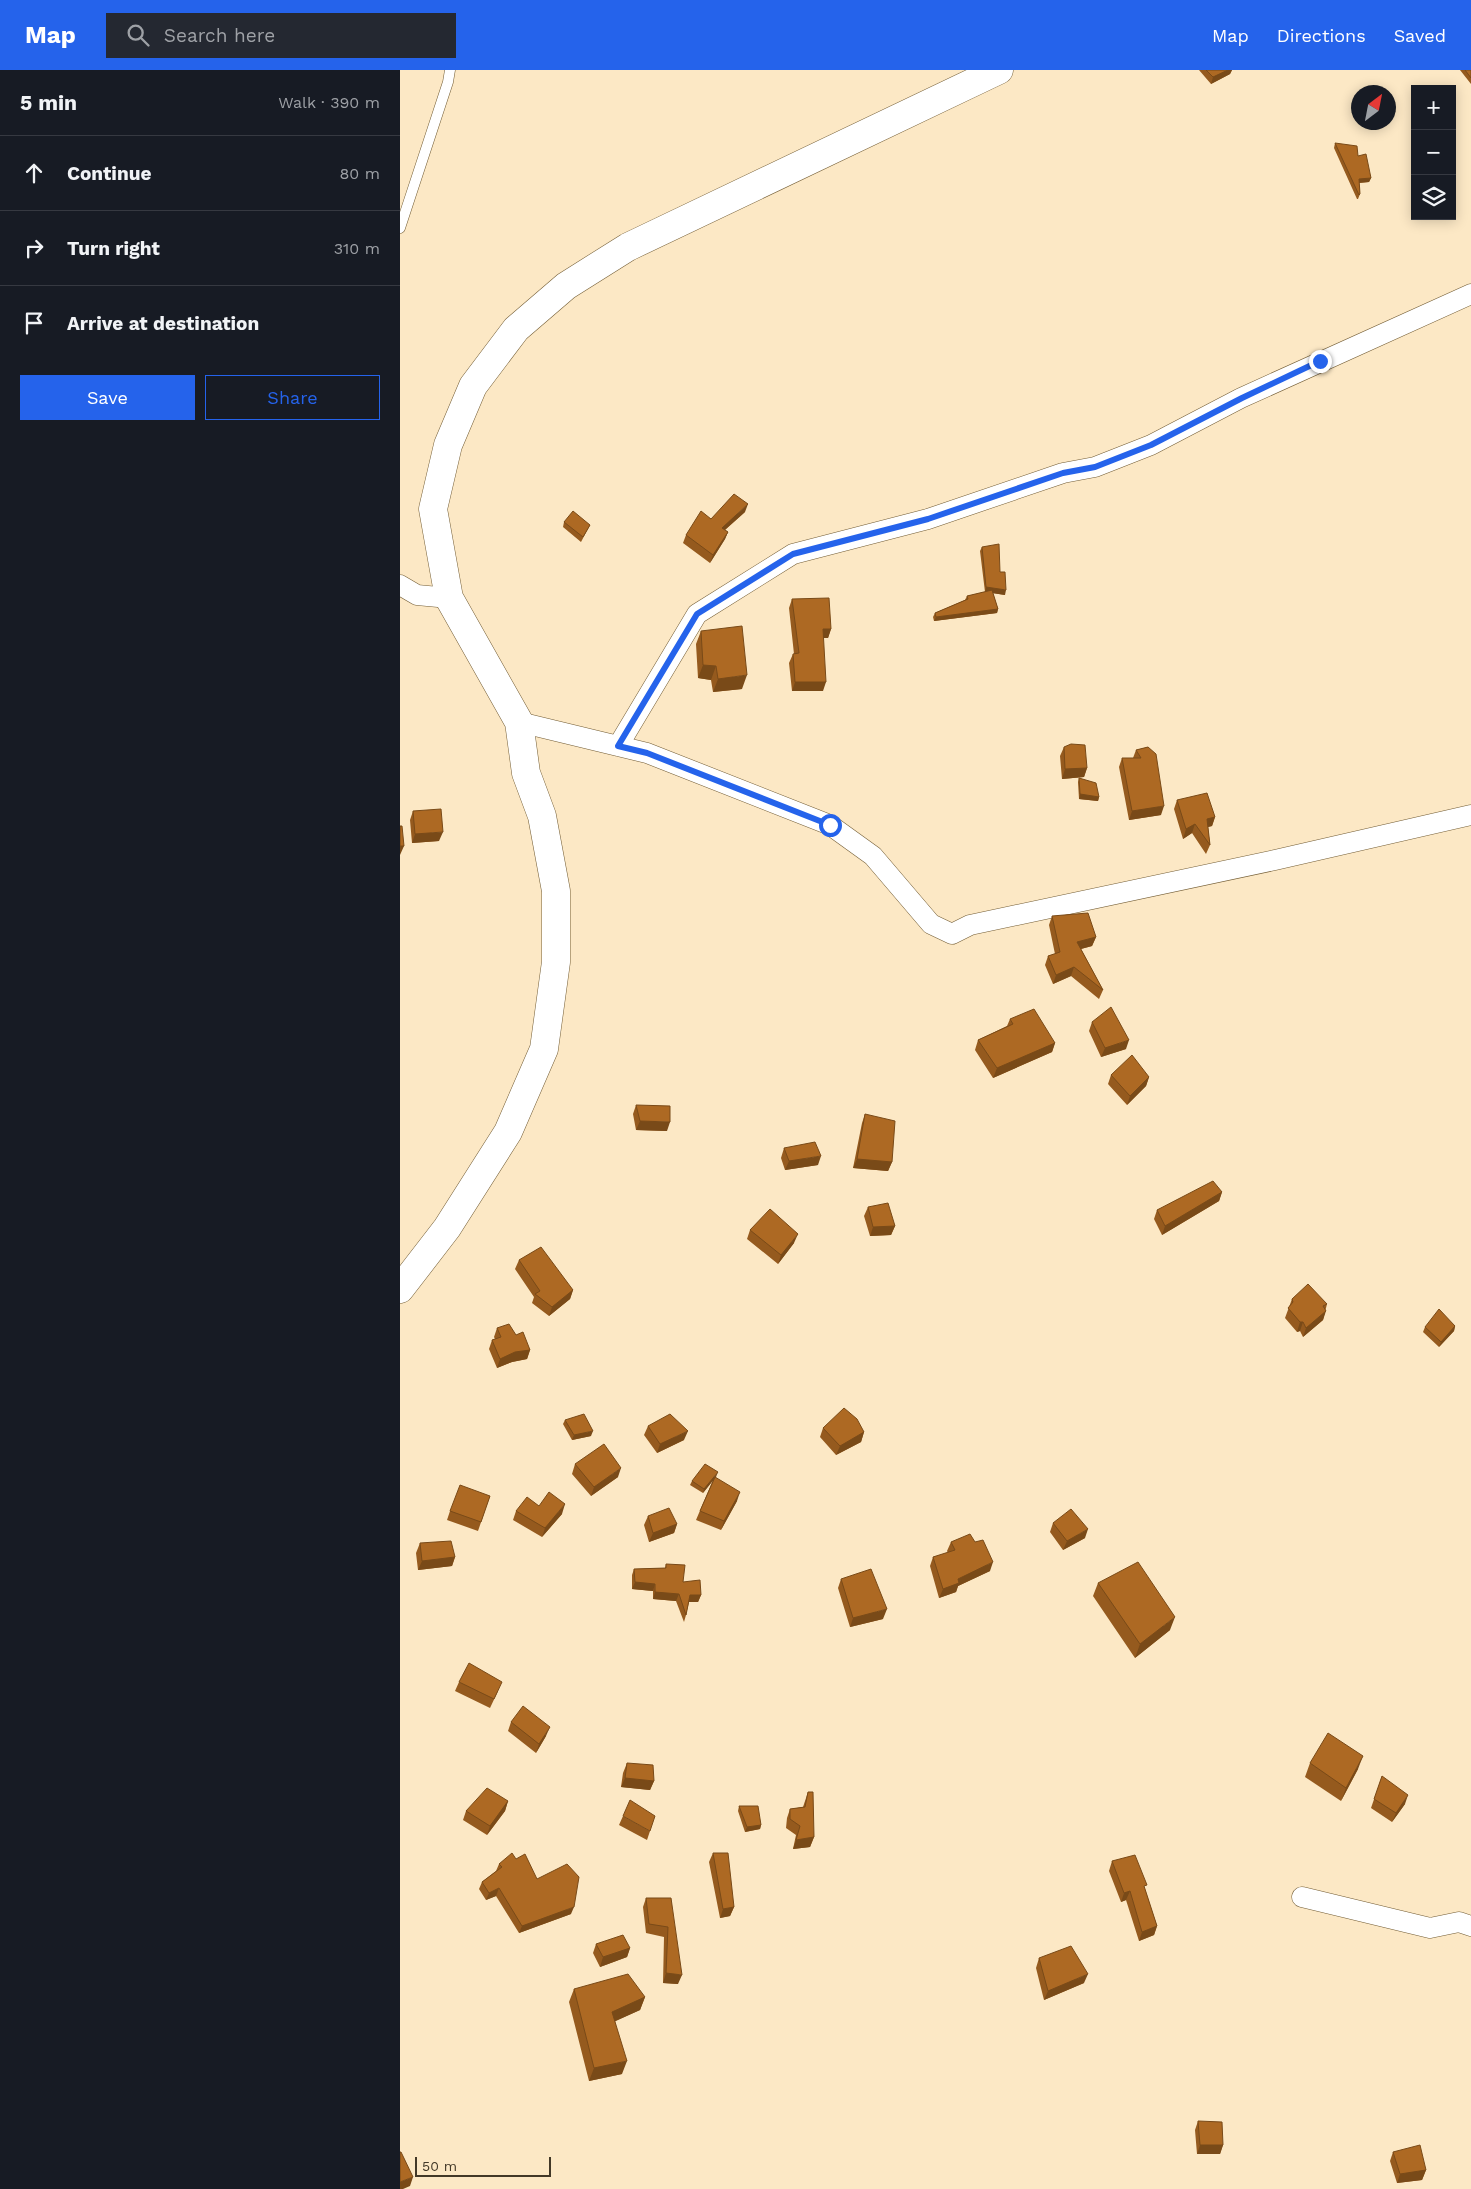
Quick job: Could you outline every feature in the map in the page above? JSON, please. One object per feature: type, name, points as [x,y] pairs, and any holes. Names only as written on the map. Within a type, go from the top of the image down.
[{"type":"highway","points":[[400,1289],[447,1228],[508,1132],[544,1049],[556,962],[556,891],[542,816],[526,773],[519,722],[449,598],[433,509],[448,444],[473,386],[516,329],[566,286],[628,247],[1000,70]]},
{"type":"street","points":[[618,746],[697,614],[793,554],[928,519],[1063,473],[1095,467],[1151,445],[1250,394],[1471,294]]},
{"type":"street","points":[[400,585],[417,596],[449,598]]},
{"type":"street","points":[[519,722],[647,753],[830,825],[872,856],[931,924],[952,934],[970,925],[1275,860],[1471,815]]},
{"type":"street","points":[[1302,1897],[1430,1928],[1459,1922],[1471,1926]]},
{"type":"lane","points":[[400,228],[448,82],[450,70]]},
{"type":"building","points":[[1206,70],[1228,70],[1213,77]]},
{"type":"building","points":[[1465,70],[1471,70],[1471,78]]},
{"type":"building","points":[[1335,143],[1357,146],[1358,156],[1366,154],[1371,178],[1359,179],[1359,195]]},
{"type":"building","points":[[734,494],[748,504],[722,528],[728,532],[713,555],[686,535],[701,511],[711,519]]},
{"type":"building","points":[[573,511],[590,525],[583,537],[564,522]]},
{"type":"building","points":[[999,544],[1000,572],[1005,572],[1006,590],[986,587],[982,547]]},
{"type":"building","points":[[992,590],[998,609],[936,617],[935,613],[968,599],[967,596]]},
{"type":"building","points":[[829,598],[831,629],[823,629],[826,682],[795,682],[793,654],[799,653],[792,599]]},
{"type":"building","points":[[742,626],[747,675],[718,679],[716,666],[703,665],[701,631]]},
{"type":"building","points":[[1071,744],[1085,745],[1087,768],[1065,769],[1064,747]]},
{"type":"building","points":[[1148,747],[1156,754],[1164,806],[1132,811],[1122,758],[1141,758],[1136,750]]},
{"type":"building","points":[[1079,778],[1096,783],[1099,797],[1080,794]]},
{"type":"building","points":[[1207,793],[1215,817],[1207,819],[1210,845],[1195,824],[1186,829],[1177,800]]},
{"type":"building","points":[[441,809],[443,832],[415,834],[413,811]]},
{"type":"building","points":[[400,826],[402,826],[404,846],[400,846]]},
{"type":"building","points":[[1088,913],[1096,937],[1077,942],[1103,990],[1074,967],[1056,975],[1048,956],[1060,952],[1052,916]]},
{"type":"building","points":[[1111,1007],[1129,1040],[1105,1048],[1092,1022]]},
{"type":"building","points":[[1034,1009],[1055,1043],[997,1068],[978,1040],[1013,1024],[1010,1019]]},
{"type":"building","points":[[1132,1055],[1149,1077],[1130,1096],[1111,1075]]},
{"type":"building","points":[[636,1105],[670,1106],[670,1122],[640,1121]]},
{"type":"building","points":[[865,1114],[895,1121],[892,1162],[857,1159]]},
{"type":"building","points":[[815,1142],[821,1156],[789,1161],[784,1148]]},
{"type":"building","points":[[1213,1181],[1222,1192],[1165,1226],[1157,1210]]},
{"type":"building","points":[[888,1203],[895,1226],[873,1227],[868,1207]]},
{"type":"building","points":[[770,1209],[798,1234],[781,1255],[750,1230]]},
{"type":"building","points":[[541,1247],[573,1290],[552,1307],[535,1294],[540,1291],[519,1260]]},
{"type":"building","points":[[1308,1284],[1327,1304],[1323,1306],[1326,1311],[1306,1328],[1303,1322],[1300,1322],[1288,1308],[1293,1302],[1292,1299]]},
{"type":"building","points":[[1439,1309],[1455,1326],[1441,1342],[1425,1327]]},
{"type":"building","points":[[509,1324],[516,1335],[523,1332],[530,1350],[515,1352],[500,1359],[492,1340],[501,1337],[497,1328]]},
{"type":"building","points":[[844,1408],[857,1419],[864,1432],[840,1446],[823,1428]]},
{"type":"building","points":[[584,1414],[593,1431],[574,1435],[565,1420]]},
{"type":"building","points":[[670,1414],[688,1431],[660,1444],[648,1426]]},
{"type":"building","points":[[604,1444],[621,1468],[594,1487],[575,1464]]},
{"type":"building","points":[[705,1464],[718,1472],[704,1489],[692,1481]]},
{"type":"building","points":[[715,1477],[740,1492],[724,1521],[700,1511]]},
{"type":"building","points":[[460,1485],[490,1496],[481,1522],[450,1511]]},
{"type":"building","points":[[549,1492],[565,1504],[545,1528],[516,1511],[527,1497],[539,1506]]},
{"type":"building","points":[[669,1508],[677,1524],[653,1533],[648,1516]]},
{"type":"building","points":[[1071,1509],[1088,1529],[1067,1541],[1053,1523]]},
{"type":"building","points":[[970,1534],[975,1542],[983,1540],[993,1562],[958,1579],[959,1583],[943,1589],[933,1557],[955,1550],[951,1542]]},
{"type":"building","points":[[451,1541],[455,1557],[422,1561],[420,1543]]},
{"type":"building","points":[[1138,1562],[1175,1617],[1140,1644],[1098,1583]]},
{"type":"building","points":[[666,1564],[685,1565],[683,1582],[700,1580],[701,1595],[690,1595],[686,1615],[679,1594],[655,1592],[655,1584],[635,1582],[634,1569],[666,1568]]},
{"type":"building","points":[[871,1569],[887,1609],[853,1618],[841,1579]]},
{"type":"building","points":[[469,1663],[502,1682],[494,1699],[459,1682]]},
{"type":"building","points":[[523,1706],[550,1727],[539,1744],[511,1722]]},
{"type":"building","points":[[1328,1733],[1363,1756],[1346,1788],[1310,1763]]},
{"type":"building","points":[[627,1763],[653,1765],[654,1781],[625,1778]]},
{"type":"building","points":[[1382,1776],[1408,1795],[1396,1813],[1374,1799]]},
{"type":"building","points":[[487,1788],[508,1801],[490,1826],[466,1811]]},
{"type":"building","points":[[808,1792],[813,1792],[814,1837],[796,1840],[800,1826],[790,1819],[790,1809],[805,1807]]},
{"type":"building","points":[[630,1800],[655,1816],[650,1831],[623,1816]]},
{"type":"building","points":[[739,1806],[758,1806],[761,1825],[747,1827]]},
{"type":"building","points":[[512,1853],[516,1859],[525,1854],[537,1879],[567,1864],[579,1877],[574,1907],[522,1926],[499,1888],[489,1893],[482,1882],[502,1867],[499,1864]]},
{"type":"building","points":[[713,1853],[728,1853],[734,1907],[723,1909]]},
{"type":"building","points":[[1135,1855],[1147,1885],[1144,1886],[1157,1926],[1142,1932],[1130,1891],[1124,1893],[1112,1861]]},
{"type":"building","points":[[646,1898],[671,1898],[682,1975],[666,1973],[668,1927],[649,1924]]},
{"type":"building","points":[[623,1935],[630,1948],[603,1957],[596,1944]]},
{"type":"building","points":[[1071,1946],[1088,1974],[1048,1991],[1039,1958]]},
{"type":"building","points":[[628,1974],[645,1997],[612,2012],[627,2061],[594,2068],[574,1989]]},
{"type":"building","points":[[1198,2121],[1222,2122],[1223,2145],[1200,2145]]},
{"type":"building","points":[[1420,2145],[1426,2170],[1400,2174],[1393,2152]]},
{"type":"building","points":[[400,2152],[413,2177],[400,2182]]},
{"type":"route","points":[[830,825],[647,753],[618,746],[697,614],[793,554],[928,519],[1063,473],[1095,467],[1151,445],[1242,398],[1320,361]]}]
